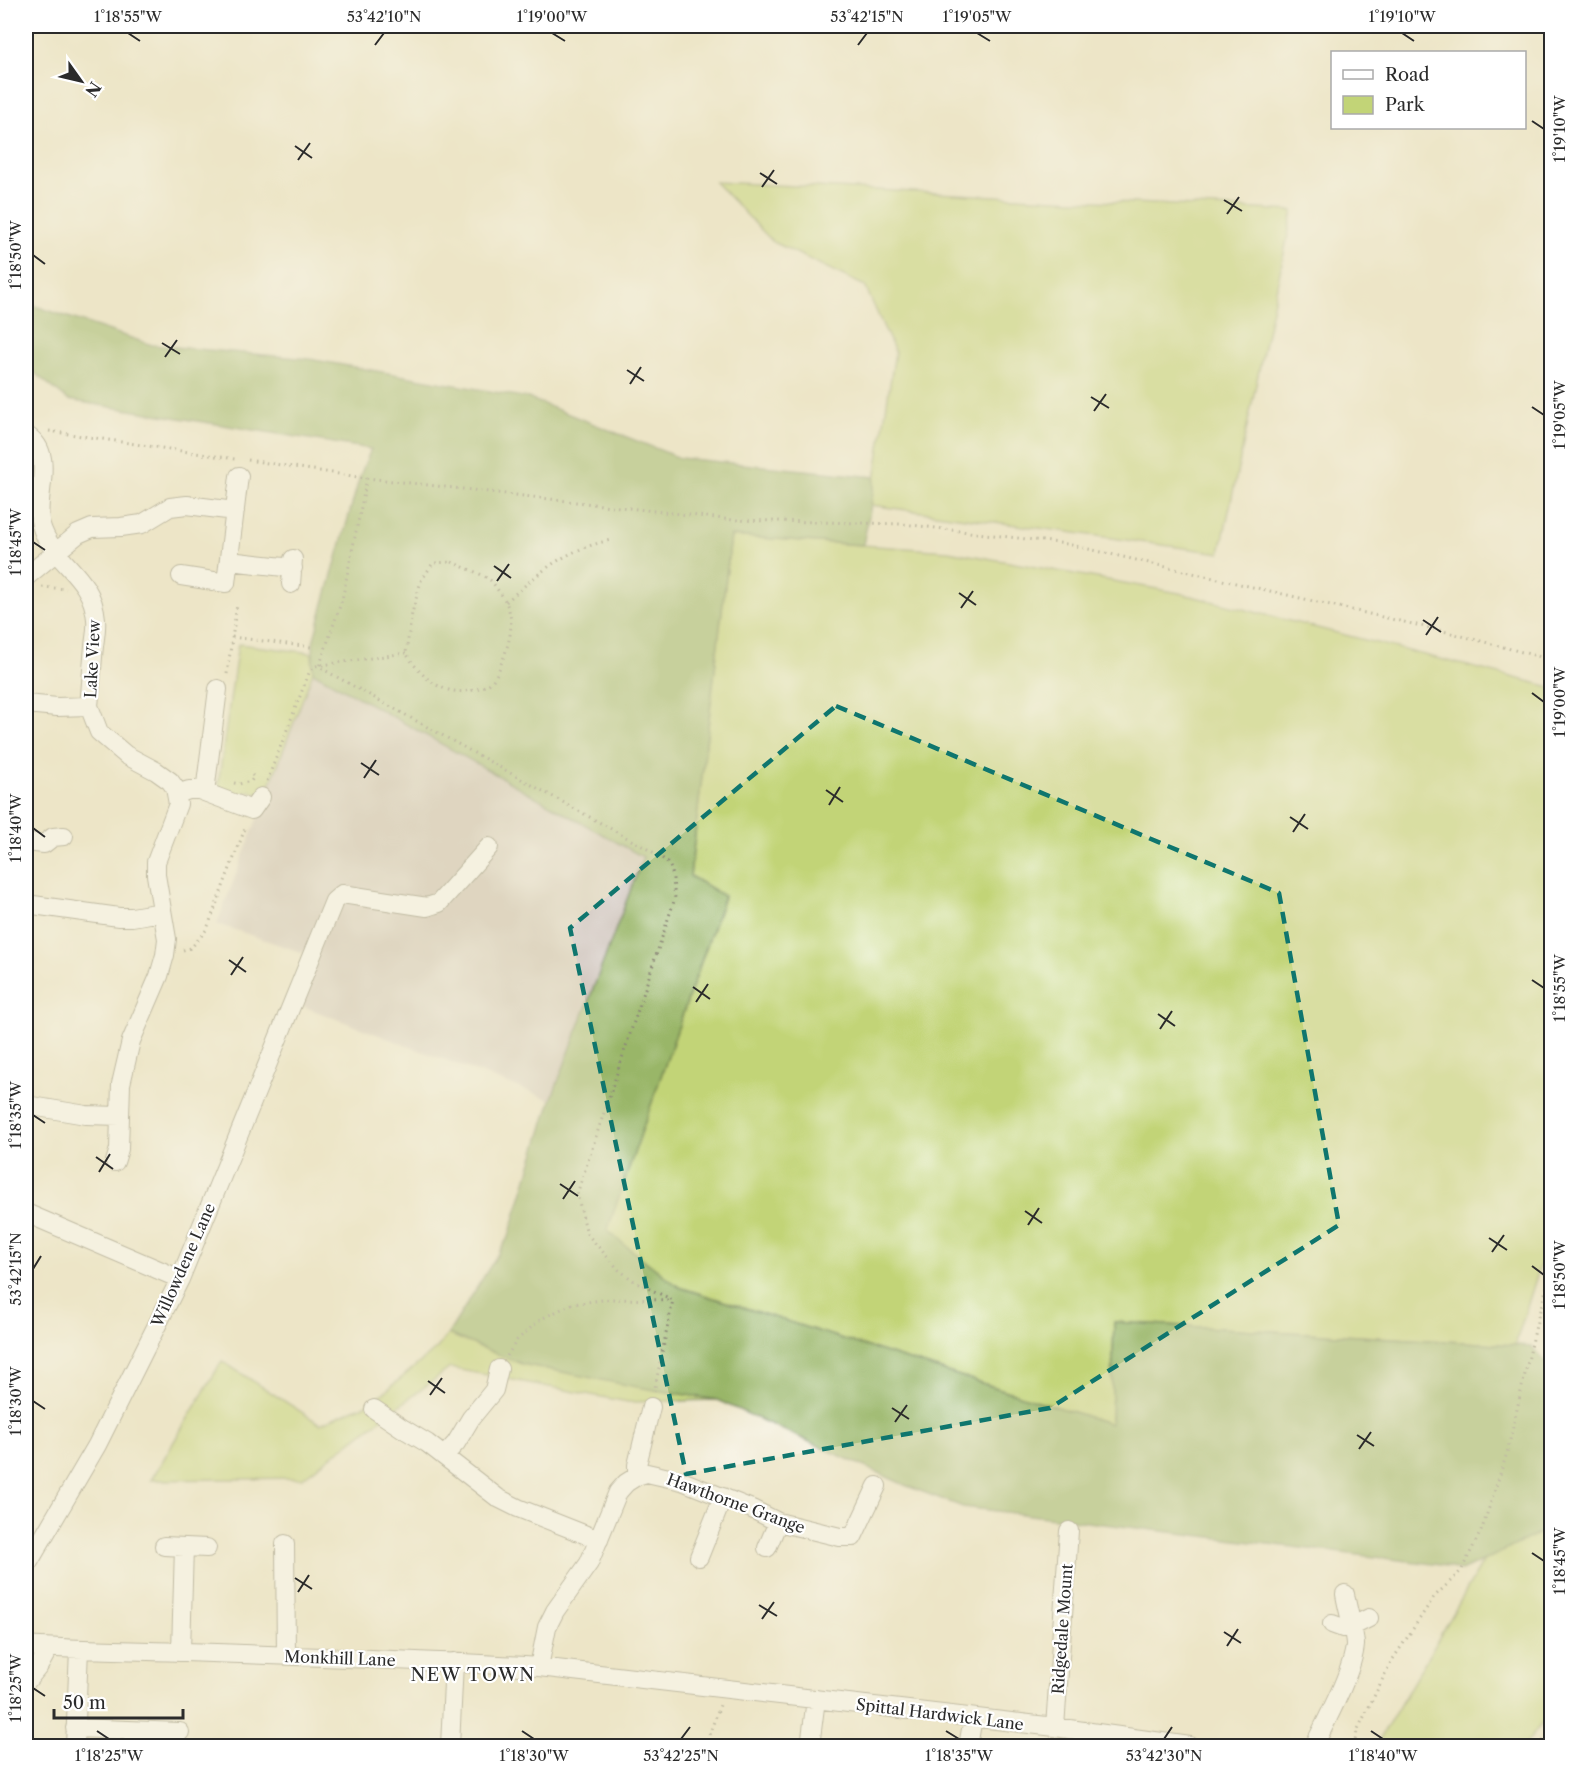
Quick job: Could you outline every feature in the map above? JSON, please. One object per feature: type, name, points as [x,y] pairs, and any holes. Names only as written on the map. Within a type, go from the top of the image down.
[{"type":"street","name":"Lake View","points":[[29,437],[40,455],[43,471],[32,518],[92,597],[96,619],[89,706],[99,732],[126,755],[156,771],[170,782],[176,788],[177,794]]},
{"type":"street","points":[[181,576],[226,583],[239,476]]},
{"type":"street","points":[[32,582],[56,552],[78,534],[92,528],[142,524],[170,507],[187,505],[235,512]]},
{"type":"street","points":[[229,561],[292,570]]},
{"type":"street","points":[[205,792],[218,688]]},
{"type":"street","points":[[26,704],[57,707],[89,706]]},
{"type":"street","points":[[116,1162],[119,1149],[121,1084],[131,1041],[159,976],[165,955],[167,939],[156,875],[156,862],[178,804],[177,794],[189,790],[200,790],[257,804]]},
{"type":"street","points":[[26,842],[44,844],[53,837],[64,836]]},
{"type":"street","name":"Willowdene Lane","points":[[26,1568],[97,1445],[180,1279],[334,901],[342,894],[427,908],[439,903],[489,847]]},
{"type":"street","points":[[26,904],[119,917],[162,912]]},
{"type":"street","points":[[26,1105],[86,1115],[120,1116]]},
{"type":"street","points":[[26,1213],[180,1279]]},
{"type":"street","points":[[444,1456],[494,1390],[500,1369]]},
{"type":"street","points":[[539,1667],[547,1627],[555,1611],[589,1563],[618,1492],[626,1483],[638,1476],[637,1465],[651,1407]]},
{"type":"street","points":[[374,1409],[427,1443],[498,1498],[599,1540]]},
{"type":"street","name":"Hawthorne Grange","points":[[638,1476],[647,1473],[682,1481],[778,1522],[859,1543],[877,1486]]},
{"type":"street","points":[[699,1557],[723,1497]]},
{"type":"street","points":[[767,1548],[778,1522]]},
{"type":"street","name":"Ridgedale Mount","points":[[1055,1727],[1069,1531]]},
{"type":"street","points":[[285,1544],[286,1655]]},
{"type":"street","points":[[164,1546],[207,1548]]},
{"type":"street","points":[[181,1651],[184,1547]]},
{"type":"street","points":[[1314,1746],[1353,1657],[1355,1644],[1344,1594]]},
{"type":"street","points":[[1332,1624],[1343,1628],[1351,1627],[1369,1618]]},
{"type":"street","name":"Monkhill Lane","points":[[26,1646],[539,1667],[724,1689]]},
{"type":"street","points":[[26,1682],[39,1666],[49,1648]]},
{"type":"street","points":[[75,1746],[79,1649]]},
{"type":"street","points":[[450,1746],[454,1662]]},
{"type":"street","name":"Spittal Hardwick Lane","points":[[724,1689],[1055,1727],[1190,1746]]},
{"type":"street","points":[[810,1746],[816,1700]]},
{"type":"street","points":[[968,1746],[973,1718]]},
{"type":"street","points":[[75,1728],[180,1732]]},
{"type":"path","points":[[29,437],[41,437],[46,430],[367,478],[733,520],[903,524],[1067,544],[1447,632],[1551,660]]},
{"type":"path","points":[[367,478],[342,600],[319,667],[658,855],[671,866],[675,897],[577,1194],[587,1234],[619,1269],[637,1282],[673,1300]]},
{"type":"path","points":[[506,602],[563,556],[591,544],[610,540]]},
{"type":"path","points":[[452,562],[491,581],[506,602],[512,616],[507,651],[498,672],[489,684],[470,691],[450,692],[432,682],[415,667],[406,653],[412,613],[421,581],[433,563],[452,562]]},
{"type":"path","points":[[32,582],[68,589]]},
{"type":"path","points":[[232,637],[311,647]]},
{"type":"path","points":[[165,955],[191,948],[207,928],[309,674],[315,666],[406,653]]},
{"type":"path","points":[[231,782],[239,784],[252,781],[254,777],[252,775]]},
{"type":"path","points":[[1353,1746],[1357,1731],[1391,1662],[1434,1597],[1461,1571],[1482,1529],[1507,1453],[1551,1270]]},
{"type":"path","points":[[500,1369],[517,1340],[541,1319],[572,1304],[610,1299],[673,1300]]},
{"type":"path","points":[[651,1407],[673,1300]]},
{"type":"path","points":[[705,1746],[724,1689]]},
{"type":"path","points":[[1539,1746],[1551,1731]]},
{"type":"highlighted area","points":[[836,706],[1279,893],[1339,1225],[1050,1408],[686,1474],[570,928]]},
{"type":"shaded area","points":[[313,672],[643,857],[551,1100],[289,1001],[304,953],[217,924]]},
{"type":"green space","points":[[715,182],[1293,211],[1220,553],[871,505],[895,352],[865,286],[773,242]]},
{"type":"green space","points":[[26,303],[152,345],[309,359],[528,398],[680,458],[875,477],[863,545],[731,536],[690,876],[724,896],[607,1231],[679,1287],[1111,1424],[1114,1322],[1531,1346],[1551,1368],[1551,1527],[1461,1571],[1441,1565],[963,1507],[907,1486],[717,1400],[522,1364],[448,1334],[509,1236],[551,1100],[643,857],[313,672],[313,642],[360,476],[371,449],[68,400],[26,366]]},
{"type":"green space","points":[[731,536],[948,551],[1179,593],[1551,687],[1551,1231],[1515,1345],[1114,1322],[1111,1424],[679,1287],[606,1231],[724,897],[690,876]]},
{"type":"green space","points":[[238,644],[312,653],[313,672],[265,798],[250,791],[236,796],[218,785]]},
{"type":"green space","points":[[448,1334],[522,1364],[717,1400],[628,1402],[450,1368],[302,1478],[151,1480],[222,1361],[320,1424],[375,1400],[437,1348]]},
{"type":"green space","points":[[1551,1527],[1551,1712],[1524,1746],[1376,1746],[1484,1560]]},
{"type":"district","name":"NEW TOWN","points":[[473,1675]]}]
